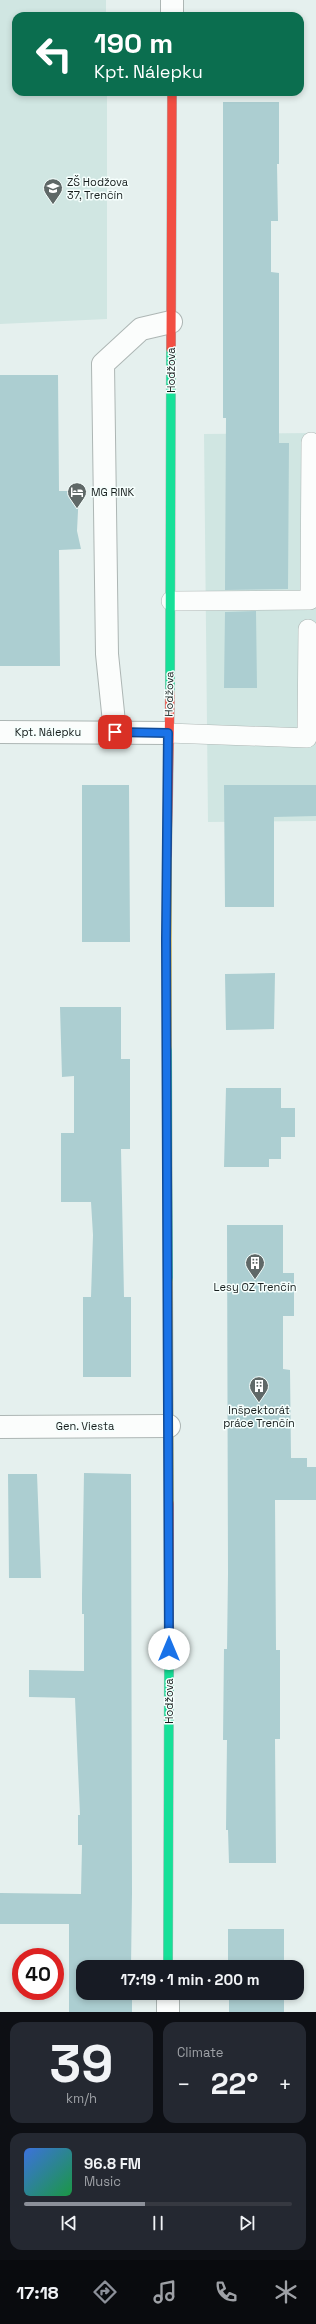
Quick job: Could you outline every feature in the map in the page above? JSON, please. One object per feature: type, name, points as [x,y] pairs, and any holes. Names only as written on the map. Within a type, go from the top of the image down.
[{"type":"street","points":[[172,0],[172,12]]},
{"type":"street","name":"Hodžova","points":[[168,1960],[169,1426],[166,939],[168,733],[172,602],[172,96]]},
{"type":"street","points":[[115,732],[106,654],[103,364],[141,329],[171,322]]},
{"type":"street","name":"Kpt. Nálepku","points":[[0,732],[168,733]]},
{"type":"street","name":"Gen. Viesta","points":[[0,1427],[169,1426]]},
{"type":"street","points":[[168,2000],[168,2012]]},
{"type":"lane","points":[[172,602],[310,600],[311,442]]},
{"type":"lane","points":[[168,733],[307,738],[308,629]]},
{"type":"shaded area","name":"ZŠ Hodžova 37, Trenčín","points":[[0,0],[106,0],[106,12],[12,12],[12,96],[107,96],[107,319],[0,324]]},
{"type":"shaded area","points":[[316,433],[316,821],[208,822],[204,434]]},
{"type":"building","points":[[223,102],[279,102],[279,164],[277,164],[278,221],[271,221],[271,272],[279,273],[279,443],[289,443],[288,589],[225,590],[226,418],[223,418]]},
{"type":"building","points":[[0,375],[58,375],[59,491],[79,491],[77,531],[81,549],[59,550],[60,666],[0,666]]},
{"type":"building","points":[[256,611],[257,688],[224,688],[225,612]]},
{"type":"building","points":[[82,785],[129,785],[130,942],[82,942]]},
{"type":"building","points":[[224,785],[316,785],[316,816],[274,817],[274,907],[225,907]]},
{"type":"building","points":[[275,973],[274,1029],[226,1030],[225,974]]},
{"type":"building","points":[[60,1007],[121,1007],[121,1059],[130,1059],[130,1149],[121,1149],[124,1297],[131,1297],[131,1377],[83,1377],[83,1297],[91,1297],[93,1235],[91,1202],[61,1202],[61,1133],[74,1133],[74,1076],[62,1077]]},
{"type":"building","points":[[226,1088],[281,1088],[281,1108],[295,1108],[295,1137],[281,1137],[281,1159],[269,1159],[269,1167],[224,1167]]},
{"type":"building","points":[[227,1225],[283,1225],[283,1273],[294,1273],[294,1316],[283,1316],[283,1369],[290,1370],[291,1458],[307,1458],[307,1467],[316,1467],[316,1500],[275,1500],[276,1650],[280,1650],[280,1739],[275,1739],[276,1863],[229,1863],[228,1830],[226,1830],[227,1740],[223,1740],[224,1649],[227,1649],[228,1574]]},
{"type":"building","points":[[84,1473],[131,1474],[131,1960],[76,1960],[76,2000],[132,2000],[132,2012],[69,2012],[69,1924],[0,1924],[0,1893],[81,1894],[82,1845],[78,1845],[78,1815],[80,1815],[75,1698],[29,1697],[29,1670],[84,1671],[84,1614],[82,1614]]},
{"type":"building","points":[[8,1474],[37,1474],[41,1578],[9,1578]]},
{"type":"building","points":[[228,1929],[284,1929],[284,1960],[228,1960]]},
{"type":"building","points":[[229,2000],[284,2000],[284,2012],[229,2012]]},
{"type":"traffic: fast","points":[[170,692],[171,349]]},
{"type":"traffic: fast","points":[[167,1048],[168,1280]]},
{"type":"traffic: fast","points":[[168,1960],[169,1662]]},
{"type":"traffic: slow","points":[[167,856],[167,1048]]},
{"type":"traffic: slow","points":[[168,1280],[169,1503]]},
{"type":"traffic: jam","points":[[171,349],[172,96]]},
{"type":"traffic: jam","points":[[167,856],[170,692]]},
{"type":"traffic: jam","points":[[169,1503],[169,1662]]},
{"type":"place","name":"ZŠ Hodžova 37, Trenčín","points":[[53,205]]},
{"type":"place","name":"MG RINK","points":[[77,509]]},
{"type":"place","name":"Lesy OZ Trenčín","points":[[255,1280]]},
{"type":"place","name":"Inšpektorát práce Trenčín","points":[[259,1403]]},
{"type":"route","points":[[115,732],[168,733],[166,939],[169,1649]]}]
